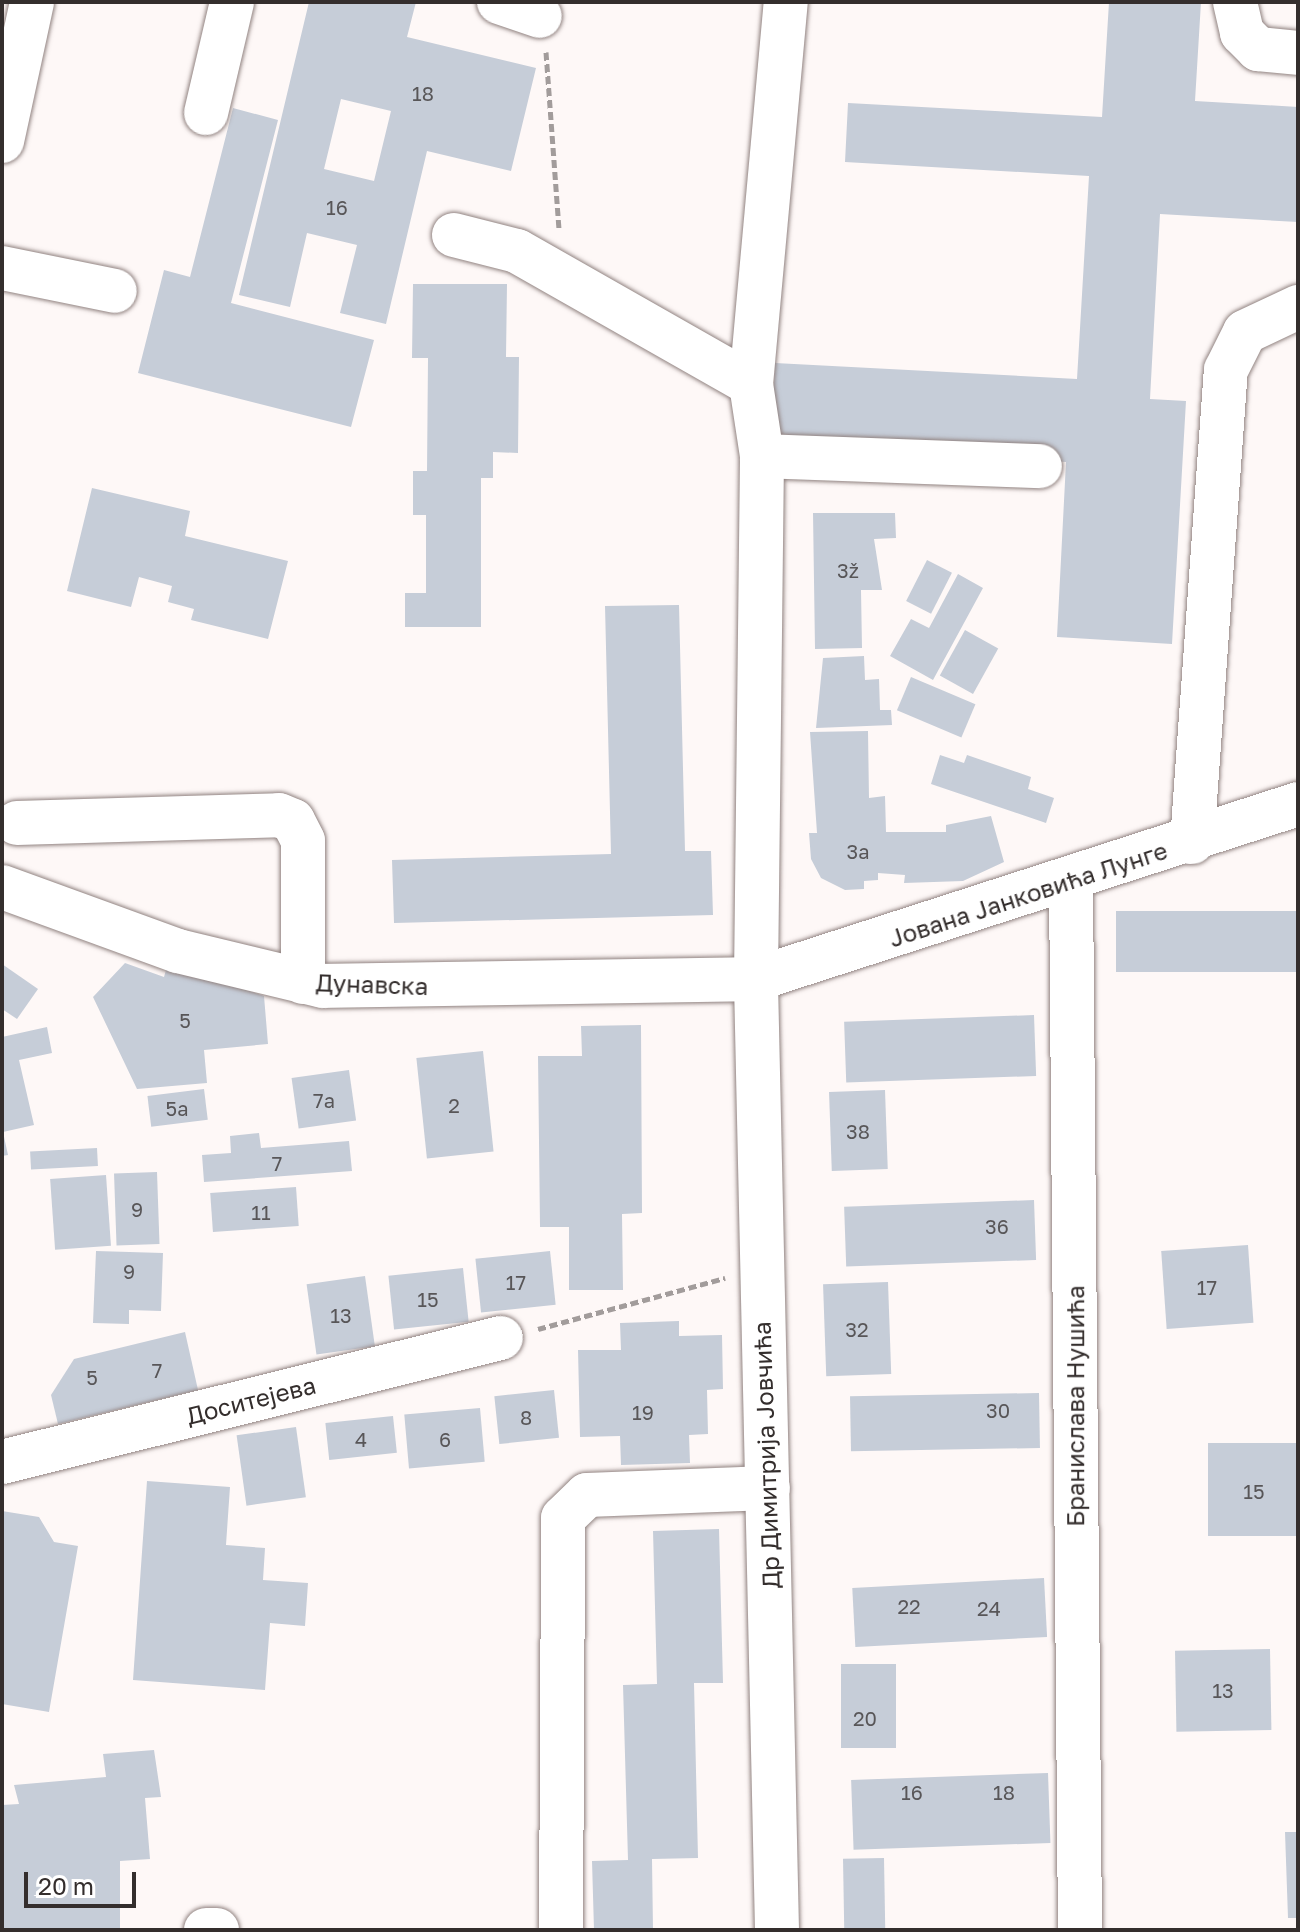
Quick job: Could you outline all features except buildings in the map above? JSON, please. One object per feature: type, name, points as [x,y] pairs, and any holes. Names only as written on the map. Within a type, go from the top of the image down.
[{"type":"street","points":[[2,141],[32,2]]},
{"type":"street","points":[[206,113],[232,2]]},
{"type":"street","points":[[499,2],[540,16]]},
{"type":"street","name":"Др Димитрија Јовчића","points":[[777,1930],[756,979],[762,456],[751,384],[786,2]]},
{"type":"street","points":[[1235,2],[1242,33],[1258,49],[1298,53]]},
{"type":"street","points":[[454,235],[517,251],[751,384]]},
{"type":"street","points":[[2,268],[115,291]]},
{"type":"street","points":[[1192,842],[1226,370],[1245,332],[1298,307]]},
{"type":"street","points":[[762,456],[1040,466]]},
{"type":"street","name":"Јована Јанковића Лунге","points":[[756,979],[1192,842],[1298,804]]},
{"type":"street","points":[[17,823],[279,815],[293,821],[303,841],[303,982]]},
{"type":"street","name":"Бранислава Нушића","points":[[1071,881],[1080,1930]]},
{"type":"street","name":"Дунавска","points":[[2,887],[178,951],[303,982],[377,988],[756,979]]},
{"type":"street","name":"Доситејева","points":[[2,1462],[501,1338]]},
{"type":"street","points":[[561,1930],[563,1518],[587,1495],[768,1488]]},
{"type":"street","points":[[206,1930],[217,1930]]},
{"type":"path","points":[[540,16],[559,228],[580,287]]},
{"type":"path","points":[[501,1338],[686,1284],[761,1272]]}]
